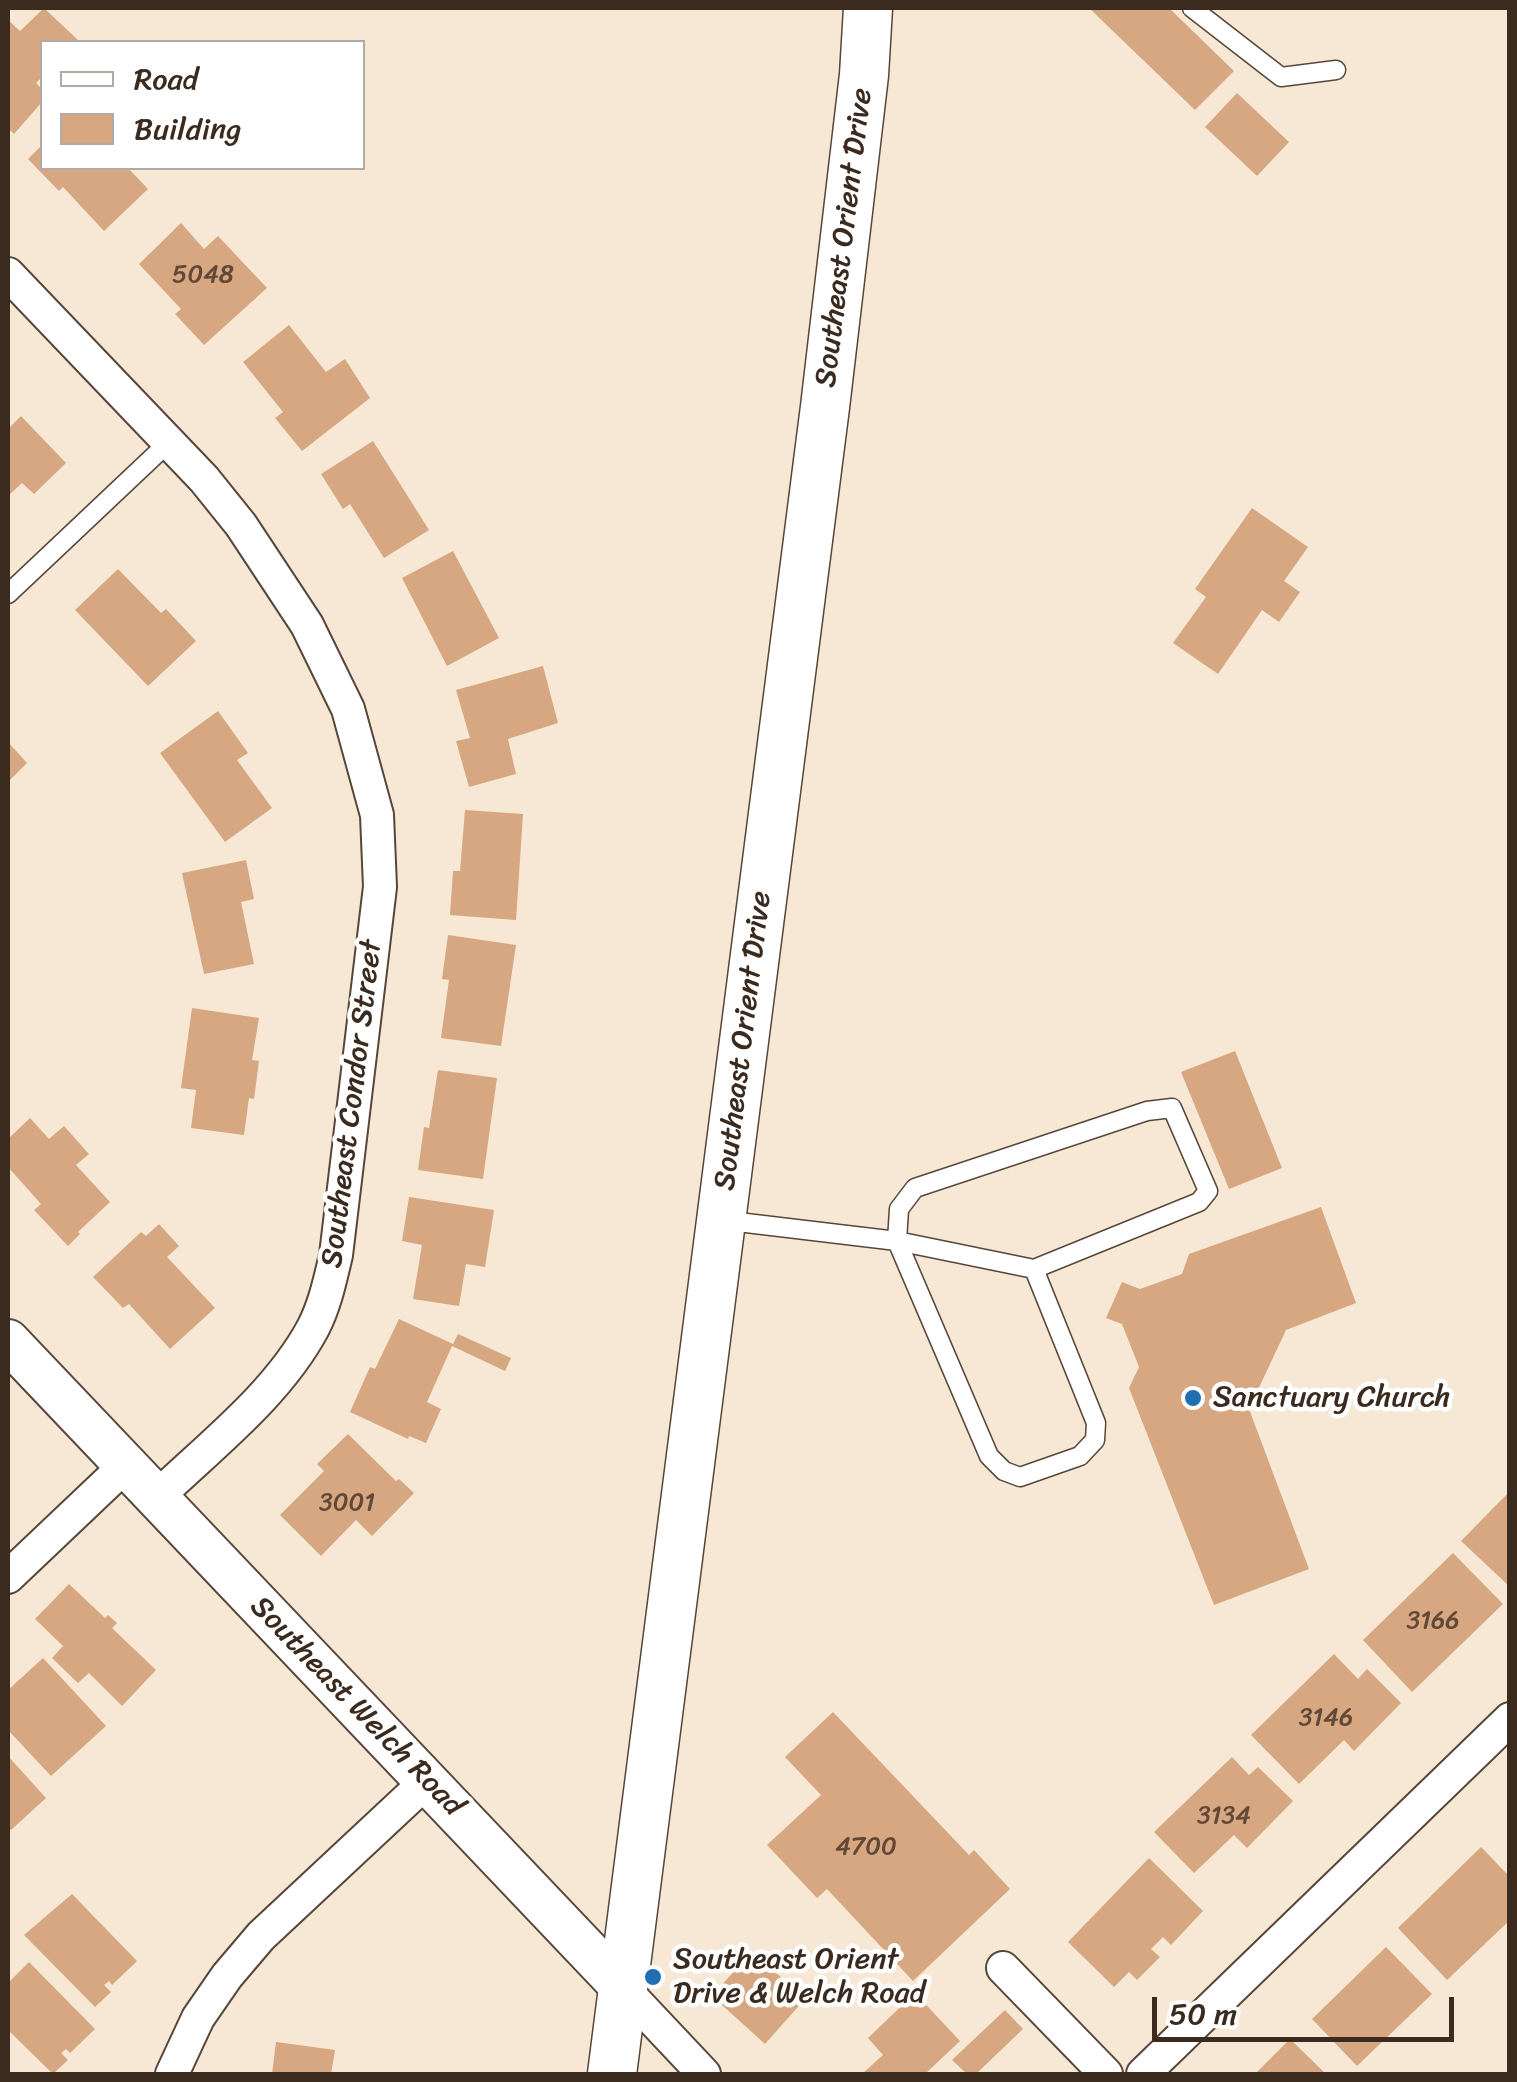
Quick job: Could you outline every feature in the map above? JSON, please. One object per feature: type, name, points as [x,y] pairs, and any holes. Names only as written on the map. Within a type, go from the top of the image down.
[{"type":"main road","name":"Southeast Orient Drive","points":[[612,2074],[832,352],[868,8]]},
{"type":"street","name":"Southeast Condor Street","points":[[8,274],[204,479],[269,564],[307,625],[348,709],[377,816],[380,887],[336,1255],[326,1295],[313,1328],[268,1390],[156,1498]]},
{"type":"street","name":"Southeast Welch Road","points":[[8,1341],[704,2074]]},
{"type":"street","points":[[8,1577],[126,1465]]},
{"type":"street","points":[[1143,2074],[1510,1718]]},
{"type":"street","points":[[172,2074],[198,2018],[238,1962],[426,1781]]},
{"type":"street","points":[[1003,1968],[1106,2074]]},
{"type":"lane","points":[[1192,8],[1280,78],[1336,70]]},
{"type":"lane","points":[[8,594],[169,442]]},
{"type":"lane","points":[[721,1220],[897,1242],[1034,1269],[1199,1202],[1208,1191],[1172,1108],[1147,1111],[915,1188],[899,1210],[897,1242],[990,1456],[1004,1472],[1020,1477],[1080,1456],[1095,1440],[1096,1423],[1034,1269]]},
{"type":"building","points":[[44,8],[78,40],[40,40],[40,79],[36,83],[40,87],[40,104],[14,134],[8,128],[8,20],[20,31]]},
{"type":"building","points":[[1089,8],[1169,8],[1234,71],[1195,110]]},
{"type":"building","points":[[1237,93],[1289,142],[1257,176],[1205,127]]},
{"type":"building","points":[[40,147],[40,170],[130,170],[148,189],[104,231],[63,187],[59,191],[28,159]]},
{"type":"building","points":[[181,223],[204,249],[218,236],[267,288],[204,345],[175,314],[181,309],[139,264]]},
{"type":"building","points":[[289,325],[326,372],[345,359],[370,398],[302,451],[275,418],[283,412],[243,362]]},
{"type":"building","points":[[21,416],[66,463],[34,494],[22,483],[8,496],[8,429]]},
{"type":"building","points":[[373,441],[429,530],[384,558],[350,504],[343,509],[321,474]]},
{"type":"building","points":[[1252,508],[1308,547],[1284,581],[1300,592],[1279,622],[1262,610],[1218,674],[1173,643],[1206,597],[1195,589]]},
{"type":"building","points":[[453,551],[499,638],[447,666],[402,578]]},
{"type":"building","points":[[118,569],[161,613],[166,609],[196,641],[148,686],[75,610]]},
{"type":"building","points":[[543,666],[558,723],[508,739],[516,774],[469,787],[456,741],[470,738],[456,690]]},
{"type":"building","points":[[218,711],[248,753],[237,760],[272,808],[225,842],[160,753]]},
{"type":"building","points":[[8,742],[27,763],[8,782]]},
{"type":"building","points":[[465,810],[523,814],[516,920],[450,915],[453,871],[460,871]]},
{"type":"building","points":[[246,860],[254,899],[241,902],[254,964],[204,974],[182,873]]},
{"type":"building","points":[[448,935],[516,945],[501,1046],[441,1038],[449,980],[442,979]]},
{"type":"building","points":[[192,1008],[259,1018],[252,1060],[259,1061],[244,1135],[191,1128],[196,1090],[181,1088]]},
{"type":"building","points":[[1235,1051],[1282,1168],[1229,1189],[1181,1072]]},
{"type":"building","points":[[438,1070],[497,1078],[483,1179],[418,1170]]},
{"type":"building","points":[[30,1118],[49,1139],[64,1126],[89,1154],[76,1165],[110,1202],[68,1246],[34,1210],[41,1204],[8,1167],[8,1139]]},
{"type":"building","points":[[409,1197],[494,1210],[485,1267],[466,1264],[459,1306],[413,1299],[422,1245],[402,1241]]},
{"type":"building","name":"Sanctuary Church","points":[[1321,1207],[1356,1303],[1286,1330],[1249,1409],[1309,1569],[1214,1605],[1129,1388],[1139,1367],[1122,1324],[1106,1318],[1122,1282],[1140,1289],[1182,1274],[1189,1254]]},
{"type":"building","points":[[159,1224],[179,1246],[167,1257],[215,1308],[170,1349],[129,1304],[123,1308],[93,1277],[141,1232],[146,1236]]},
{"type":"building","points":[[399,1319],[453,1344],[458,1334],[511,1358],[505,1371],[452,1346],[427,1402],[441,1409],[426,1443],[409,1436],[408,1439],[350,1412],[370,1367],[375,1369]]},
{"type":"building","points":[[348,1434],[396,1481],[399,1479],[414,1493],[372,1536],[356,1520],[321,1556],[280,1515],[324,1471],[317,1464]]},
{"type":"building","points":[[1510,1491],[1510,1587],[1461,1541]]},
{"type":"building","points":[[1453,1553],[1503,1604],[1412,1692],[1363,1640]]},
{"type":"building","points":[[69,1584],[105,1618],[108,1615],[117,1623],[112,1628],[156,1670],[122,1706],[89,1673],[78,1683],[52,1658],[63,1646],[35,1619]]},
{"type":"building","points":[[1334,1654],[1358,1679],[1367,1669],[1401,1703],[1354,1751],[1344,1740],[1299,1784],[1251,1735]]},
{"type":"building","points":[[43,1658],[106,1726],[51,1776],[8,1730],[8,1690]]},
{"type":"building","points":[[833,1712],[969,1855],[974,1850],[1010,1889],[913,1981],[827,1889],[817,1898],[767,1845],[821,1795],[785,1757]]},
{"type":"building","points":[[8,1756],[46,1798],[11,1830],[8,1827]]},
{"type":"building","points":[[1232,1757],[1249,1775],[1258,1767],[1293,1801],[1247,1848],[1234,1835],[1194,1873],[1154,1832]]},
{"type":"building","points":[[1481,1847],[1510,1877],[1510,1920],[1447,1980],[1398,1928]]},
{"type":"building","points":[[1149,1858],[1203,1911],[1171,1945],[1163,1937],[1151,1949],[1160,1957],[1137,1980],[1129,1972],[1114,1987],[1068,1942]]},
{"type":"building","points":[[72,1894],[137,1961],[112,1985],[109,1981],[104,1985],[111,1992],[95,2007],[24,1935]]},
{"type":"building","points":[[1386,1947],[1432,1994],[1357,2066],[1312,2019]]},
{"type":"building","points":[[752,1951],[805,1999],[765,2044],[712,1996]]},
{"type":"building","points":[[29,1962],[95,2029],[70,2053],[66,2049],[61,2053],[68,2060],[53,2074],[8,2030],[8,1983]]},
{"type":"building","points":[[915,1993],[960,2041],[925,2074],[862,2074],[883,2055],[868,2038]]},
{"type":"building","points":[[1005,2010],[1023,2029],[976,2074],[967,2074],[952,2060]]},
{"type":"building","points":[[1290,2039],[1326,2074],[1255,2074]]},
{"type":"building","points":[[276,2042],[335,2050],[331,2074],[272,2074]]},
{"type":"place","name":"Sanctuary Church","points":[[1193,1398]]},
{"type":"place","name":"Southeast Orient Drive & Welch Road","points":[[653,1977]]}]
